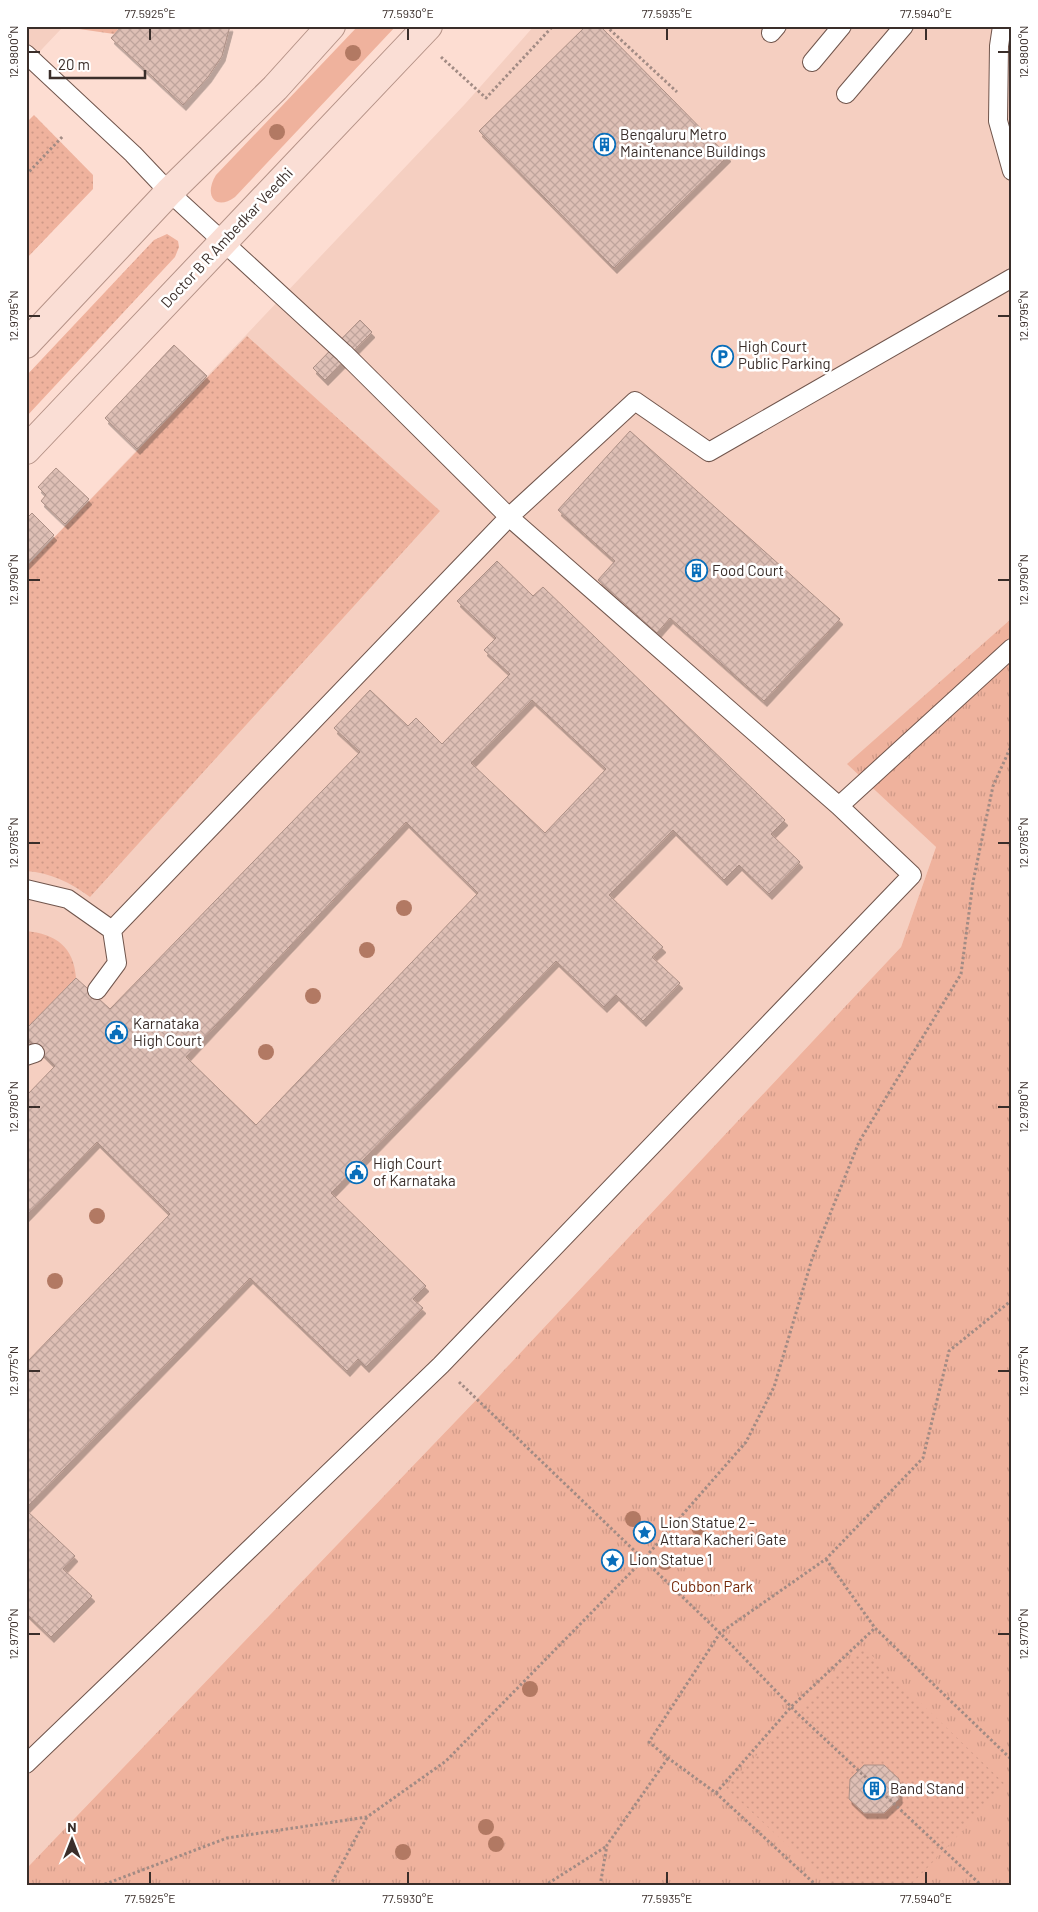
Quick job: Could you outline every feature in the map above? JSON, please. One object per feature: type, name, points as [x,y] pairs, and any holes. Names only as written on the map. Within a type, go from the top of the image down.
[{"type":"main road","points":[[26,344],[169,192],[275,88],[331,26]]},
{"type":"main road","name":"Doctor B R Ambedkar Veedhi","points":[[26,450],[423,31]]},
{"type":"lane","points":[[812,62],[842,26]]},
{"type":"lane","points":[[846,94],[904,26]]},
{"type":"lane","points":[[1002,26],[999,46],[998,121],[1012,171]]},
{"type":"lane","points":[[26,54],[133,154],[169,192],[225,241],[344,353],[509,517],[839,806],[912,875],[441,1366],[26,1764]]},
{"type":"lane","points":[[112,930],[509,517],[635,401],[709,452],[1012,278]]},
{"type":"lane","points":[[839,806],[1012,648]]},
{"type":"lane","points":[[26,889],[68,899],[112,930],[117,963],[97,990]]},
{"type":"path","points":[[423,31],[486,98],[553,26]]},
{"type":"path","points":[[606,26],[677,92]]},
{"type":"path","points":[[26,175],[63,136]]},
{"type":"path","points":[[330,1886],[367,1817],[446,1761],[643,1560],[746,1442],[774,1386],[812,1259],[859,1142],[961,974],[973,882],[993,786],[1012,744]]},
{"type":"path","points":[[817,1886],[716,1793],[649,1742],[720,1633],[826,1558],[923,1458],[949,1351],[1012,1300]]},
{"type":"path","points":[[441,1366],[720,1633],[791,1707],[982,1886]]},
{"type":"path","points":[[826,1558],[875,1628],[1012,1760]]},
{"type":"path","points":[[716,1793],[791,1707],[875,1628]]},
{"type":"path","points":[[544,1886],[607,1846],[668,1758]]},
{"type":"path","points":[[100,1886],[227,1838],[367,1817]]},
{"type":"path","points":[[600,1886],[607,1846]]},
{"type":"shaded area","points":[[26,26],[58,26],[61,29],[26,66]]},
{"type":"shaded area","name":"High Court of Karnataka","points":[[534,26],[1012,26],[1012,618],[848,764],[936,847],[901,947],[477,1399],[26,1869],[26,567],[465,104]]},
{"type":"green space","points":[[58,26],[121,26],[114,34]]},
{"type":"green space","points":[[358,26],[396,26],[235,197],[228,201],[217,202],[211,195],[212,183],[216,175]]},
{"type":"green space","points":[[34,115],[93,175],[93,189],[26,259],[26,123]]},
{"type":"green space","points":[[167,234],[178,241],[179,247],[175,257],[26,417],[26,376],[154,240]]},
{"type":"green space","points":[[247,336],[440,511],[90,897],[60,879],[26,871],[26,567]]},
{"type":"green space","name":"Cubbon Park","points":[[1012,618],[1012,1886],[26,1886],[26,1869],[477,1399],[901,947],[936,847],[847,764]]},
{"type":"green space","points":[[26,931],[46,935],[62,944],[72,958],[76,978],[26,1029]]},
{"type":"green space","points":[[864,1648],[1006,1785],[910,1886],[831,1886],[725,1787]]},
{"type":"building","points":[[122,26],[230,26],[222,56],[208,77],[183,105],[111,38]]},
{"type":"building","name":"Bengaluru Metro Maintenance Buildings","points":[[586,26],[600,26],[728,156],[614,268],[479,131]]},
{"type":"building","points":[[360,320],[372,332],[325,380],[313,368]]},
{"type":"building","points":[[174,345],[207,376],[137,449],[105,418]]},
{"type":"building","name":"Food Court","points":[[630,431],[840,619],[764,701],[670,618],[657,633],[598,580],[615,561],[558,510]]},
{"type":"building","points":[[56,468],[89,499],[65,524],[41,501],[46,495],[38,487]]},
{"type":"building","points":[[32,513],[54,535],[26,564],[26,519]]},
{"type":"building","name":"Karnataka High Court","points":[[497,561],[533,596],[543,587],[785,820],[771,834],[800,862],[769,894],[739,865],[724,880],[673,830],[609,895],[663,947],[652,957],[680,983],[643,1021],[616,995],[604,1007],[556,961],[331,1193],[426,1286],[413,1299],[423,1308],[366,1367],[358,1359],[347,1371],[250,1278],[26,1508],[26,1363],[170,1214],[97,1142],[26,1216],[26,1096],[55,1066],[26,1037],[26,1029],[76,978],[110,1009],[360,752],[334,728],[370,690],[408,726],[416,718],[442,744],[510,674],[484,650],[496,638],[457,601]],"holes":[[[532,700],[606,769],[545,833],[471,763]],[[406,822],[478,893],[256,1125],[186,1057]]]},
{"type":"building","points":[[26,1510],[75,1556],[63,1569],[92,1596],[51,1637],[26,1613]]},
{"type":"building","name":"Band Stand","points":[[864,1765],[884,1765],[899,1779],[899,1799],[884,1813],[864,1813],[849,1799],[850,1779]]},
{"type":"place","name":"Bengaluru Metro Maintenance Buildings","points":[[604,144]]},
{"type":"place","name":"High Court Public Parking","points":[[722,356]]},
{"type":"place","name":"Food Court","points":[[696,571]]},
{"type":"place","name":"Karnataka High Court","points":[[117,1033]]},
{"type":"place","name":"High Court of Karnataka","points":[[357,1173]]},
{"type":"place","name":"Lion Statue 2 - Attara Kacheri Gate","points":[[644,1532]]},
{"type":"place","name":"Lion Statue 1","points":[[613,1560]]},
{"type":"place","name":"Band Stand","points":[[874,1789]]}]
